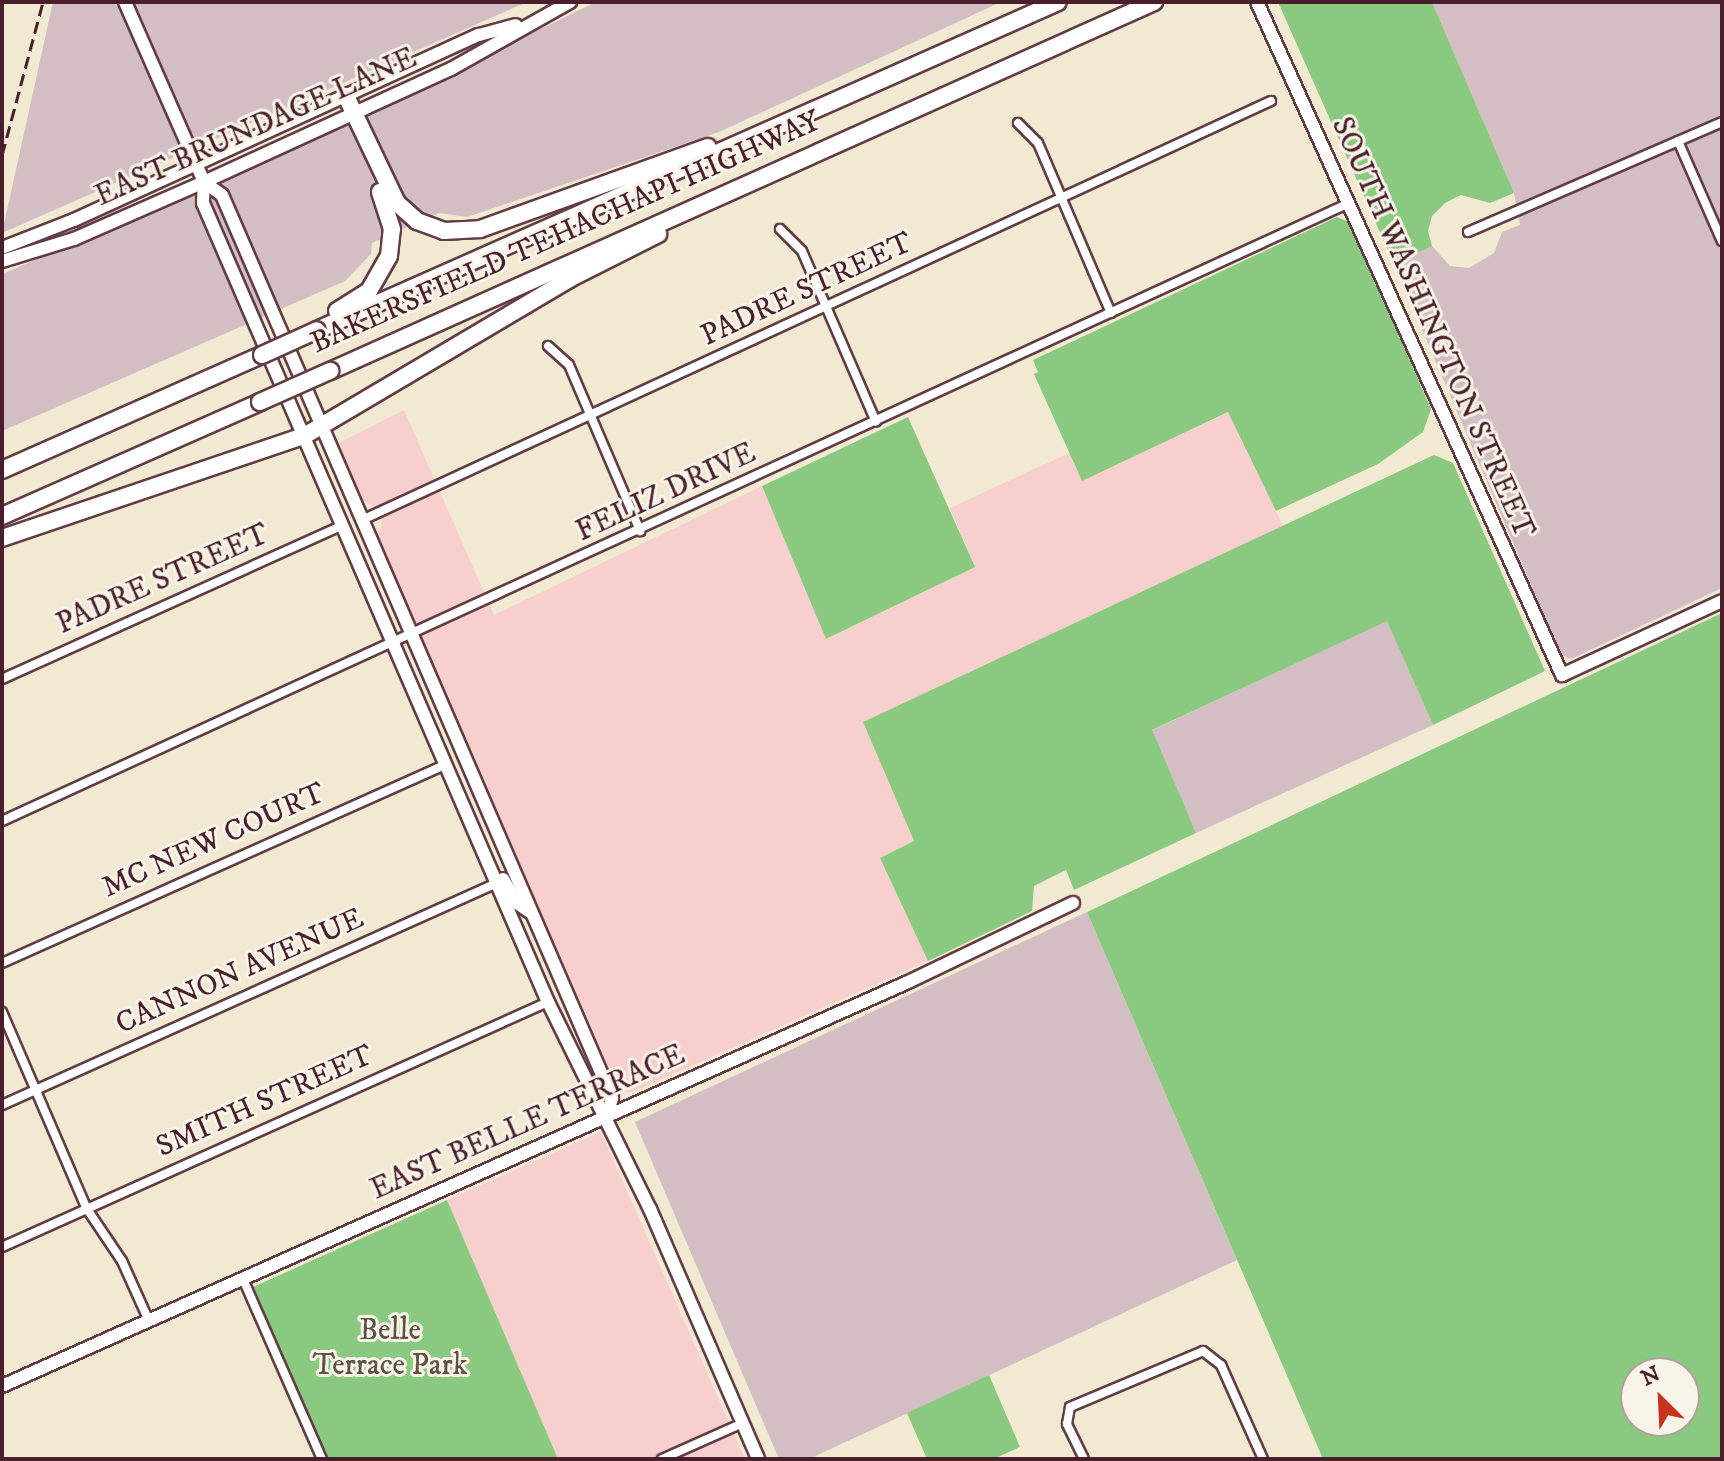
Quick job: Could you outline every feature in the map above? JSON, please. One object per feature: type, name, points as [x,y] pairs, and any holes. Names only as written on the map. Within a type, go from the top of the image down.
[{"type":"highway","name":"BAKERSFIELD TEHACHAPI HIGHWAY","points":[[316,328],[1058,2]]},
{"type":"highway","name":"BAKERSFIELD TEHACHAPI HIGHWAY","points":[[2,516],[1154,2]]},
{"type":"highway","points":[[2,470],[242,365],[316,328],[369,291],[385,269],[392,242],[385,202],[341,98]]},
{"type":"highway","points":[[348,115],[397,203],[429,227],[456,232],[480,229],[707,147],[746,141]]},
{"type":"highway","points":[[2,538],[304,436],[569,279],[725,203],[757,178]]},
{"type":"street","points":[[125,2],[204,182],[203,203],[548,1002],[594,1103],[607,1116],[758,1459]]},
{"type":"street","name":"EAST BRUNDAGE LANE","points":[[2,261],[74,239],[204,182],[451,69],[523,24],[570,2]]},
{"type":"street","name":"SOUTH WASHINGTON STREET","points":[[1257,2],[1562,675],[1722,601]]},
{"type":"street","name":"EAST BRUNDAGE LANE","points":[[2,248],[196,165],[479,35],[523,24]]},
{"type":"street","name":"PADRE STREET","points":[[362,520],[1271,101]]},
{"type":"street","points":[[1468,232],[1722,122]]},
{"type":"street","points":[[1018,123],[1038,143],[1111,313]]},
{"type":"street","points":[[1678,141],[1722,241]]},
{"type":"street","points":[[204,182],[222,195],[612,1098],[607,1116]]},
{"type":"street","name":"FELIZ DRIVE","points":[[2,821],[412,637],[1347,204]]},
{"type":"street","points":[[780,229],[802,251],[876,422]]},
{"type":"street","points":[[548,346],[569,365],[640,531]]},
{"type":"street","name":"PADRE STREET","points":[[2,679],[343,525]]},
{"type":"street","name":"MC NEW COURT","points":[[2,963],[446,764]]},
{"type":"street","points":[[478,839],[517,903],[530,912]]},
{"type":"street","name":"CANNON AVENUE","points":[[2,1105],[497,883]]},
{"type":"street","name":"EAST BELLE TERRACE","points":[[2,1386],[607,1116],[1073,903]]},
{"type":"street","name":"SMITH STREET","points":[[2,1247],[548,1002]]},
{"type":"street","points":[[2,1012],[87,1209],[122,1261],[149,1321]]},
{"type":"street","points":[[243,1279],[322,1459]]},
{"type":"street","points":[[1084,1459],[1067,1414],[1077,1402],[1196,1352],[1210,1353],[1221,1365],[1263,1459]]},
{"type":"street","points":[[662,1459],[743,1423]]},
{"type":"shaded area","points":[[53,2],[527,2],[2,233]]},
{"type":"shaded area","points":[[596,2],[1001,2],[719,132],[467,217],[439,213],[372,243],[371,254],[345,281],[2,431],[2,274],[280,156]]},
{"type":"shaded area","points":[[1432,2],[1722,2],[1722,588],[1571,659],[1561,655],[1394,264],[1432,246],[1450,266],[1469,268],[1494,253],[1502,232],[1520,225],[1514,193]]},
{"type":"shaded area","points":[[404,410],[494,615],[762,486],[827,639],[975,567],[950,508],[1069,453],[1082,481],[1229,412],[1283,526],[863,722],[914,841],[880,858],[928,961],[630,1093],[618,1089],[378,537],[382,521],[375,507],[362,500],[339,443]]},
{"type":"shaded area","points":[[1387,620],[1433,725],[1196,833],[1151,731]]},
{"type":"shaded area","points":[[1087,912],[1237,1260],[809,1459],[779,1459],[635,1122]]},
{"type":"shaded area","points":[[601,1132],[745,1459],[558,1459],[447,1200]]},
{"type":"green space","points":[[1278,2],[1432,2],[1514,193],[1490,203],[1461,195],[1445,203],[1432,216],[1428,231],[1432,246],[1394,264]]},
{"type":"green space","points":[[1337,217],[1349,222],[1431,409],[1423,432],[1378,464],[1276,511],[1228,412],[1082,481],[1034,374],[1038,372],[1033,360]]},
{"type":"green space","points":[[908,417],[975,567],[826,639],[762,486]]},
{"type":"green space","points":[[1434,455],[1453,463],[1545,671],[1433,725],[1387,621],[1152,730],[1196,833],[1074,890],[1066,870],[1034,886],[1032,911],[928,961],[880,858],[914,841],[863,722]]},
{"type":"green space","points":[[1722,613],[1722,1459],[1323,1459],[1087,912]]},
{"type":"green space","name":"Belle Terrace Park","points":[[447,1200],[558,1459],[317,1459],[244,1291]]},
{"type":"green space","points":[[989,1375],[1020,1447],[993,1459],[927,1459],[907,1413]]},
{"type":"railway","points":[[2,155],[43,2]]}]
